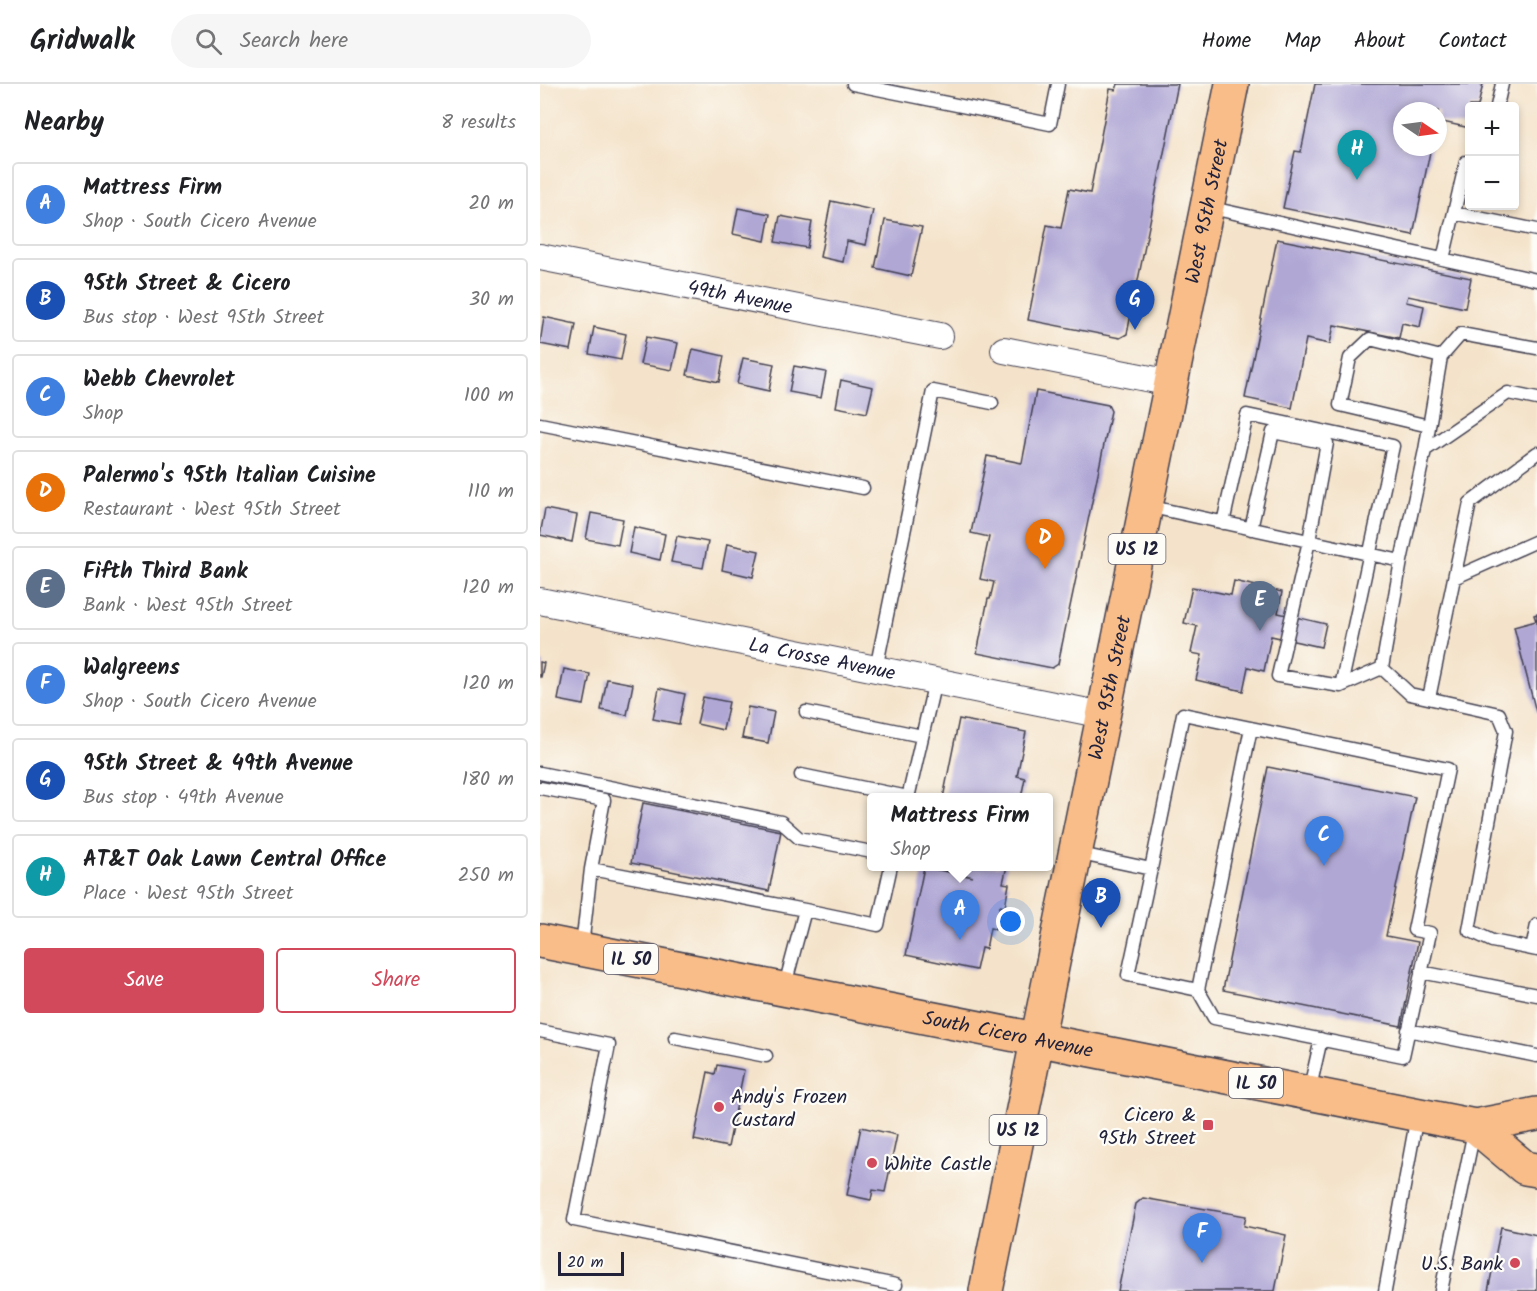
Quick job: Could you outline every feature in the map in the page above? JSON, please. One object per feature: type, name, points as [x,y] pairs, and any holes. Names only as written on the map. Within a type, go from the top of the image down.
[{"type":"main road","name":"West 95th Street","points":[[986,1291],[1232,84]]},
{"type":"main road","name":"South Cicero Avenue","points":[[540,941],[1036,1041],[1475,1126],[1537,1114]]},
{"type":"main road","name":"South Cicero Avenue","points":[[1475,1126],[1525,1168],[1537,1170]]},
{"type":"street","name":"49th Avenue","points":[[540,257],[940,336]]},
{"type":"street","points":[[1004,350],[1171,383]]},
{"type":"street","name":"La Crosse Avenue","points":[[540,601],[1103,715]]},
{"type":"lane","points":[[853,84],[1050,124],[1058,84]]},
{"type":"lane","points":[[1498,102],[1502,84]]},
{"type":"lane","points":[[1443,259],[1465,166]]},
{"type":"lane","points":[[1207,207],[1537,280]]},
{"type":"lane","points":[[1454,213],[1537,230]]},
{"type":"lane","points":[[1382,668],[1441,357],[1461,334],[1537,348]]},
{"type":"lane","points":[[1429,426],[1340,405],[1350,358],[1370,339],[1441,357]]},
{"type":"lane","points":[[876,669],[933,391],[992,403]]},
{"type":"lane","points":[[1425,450],[1508,393],[1537,399]]},
{"type":"lane","points":[[1223,523],[1247,415],[1393,446],[1341,686]]},
{"type":"lane","points":[[540,424],[863,488]]},
{"type":"lane","points":[[1251,529],[1273,432],[1327,443],[1309,541],[1278,676],[1341,686],[1382,668]]},
{"type":"lane","points":[[1429,698],[1470,503],[1537,453]]},
{"type":"lane","points":[[1146,506],[1401,561]]},
{"type":"lane","points":[[1454,578],[1537,541]]},
{"type":"lane","points":[[1382,668],[1410,693],[1499,714],[1506,731],[1469,930],[1492,941],[1535,949],[1537,925]]},
{"type":"lane","points":[[909,793],[935,681]]},
{"type":"lane","points":[[806,712],[922,736]]},
{"type":"lane","points":[[1198,990],[1128,975],[1183,714],[1251,728],[1448,769],[1414,930],[1430,933],[1403,1056],[1214,1018],[1198,990],[1251,728]]},
{"type":"lane","points":[[540,773],[781,822],[799,838],[867,851]]},
{"type":"lane","points":[[801,775],[889,793]]},
{"type":"lane","points":[[540,788],[604,800],[591,869],[581,949]]},
{"type":"lane","points":[[1074,853],[1150,869]]},
{"type":"lane","points":[[591,869],[878,925],[890,871]]},
{"type":"lane","points":[[784,990],[805,910]]},
{"type":"lane","points":[[1421,972],[1537,995]]},
{"type":"lane","points":[[1408,1030],[1537,1056]]},
{"type":"lane","points":[[540,1031],[609,1045],[574,1220],[896,1285]]},
{"type":"lane","points":[[675,1038],[766,1056]]},
{"type":"lane","points":[[1309,1094],[1321,1039]]},
{"type":"lane","points":[[1384,1291],[1417,1114]]},
{"type":"lane","points":[[1441,1291],[1475,1126]]},
{"type":"building","points":[[1118,84],[1178,84],[1127,334],[1120,338],[1028,320],[1047,225],[1061,228],[1069,189],[1090,193],[1110,89],[1116,90]]},
{"type":"building","points":[[1315,84],[1483,84],[1479,102],[1465,102],[1465,127],[1447,123],[1447,102],[1393,102],[1393,156],[1429,156],[1413,235],[1283,208],[1295,151],[1301,152]]},
{"type":"building","points":[[831,201],[873,210],[866,245],[847,241],[843,262],[820,257]]},
{"type":"building","points":[[738,208],[770,214],[765,241],[733,234]]},
{"type":"building","points":[[780,216],[812,222],[807,248],[775,242]]},
{"type":"building","points":[[885,220],[922,227],[911,276],[875,268]]},
{"type":"building","points":[[1277,239],[1471,278],[1465,308],[1408,296],[1406,302],[1424,306],[1420,327],[1402,323],[1399,338],[1334,325],[1330,344],[1306,339],[1292,408],[1245,398]]},
{"type":"building","points":[[544,317],[576,324],[571,350],[540,344]]},
{"type":"building","points":[[594,327],[626,334],[621,360],[589,354]]},
{"type":"building","points":[[646,337],[678,343],[672,370],[640,364]]},
{"type":"building","points":[[693,349],[724,356],[719,382],[687,375]]},
{"type":"building","points":[[743,358],[774,364],[769,391],[737,384]]},
{"type":"building","points":[[794,366],[826,372],[821,398],[789,392]]},
{"type":"building","points":[[841,380],[873,387],[867,413],[836,407]]},
{"type":"building","points":[[1036,391],[1108,405],[1111,411],[1058,664],[1052,668],[977,653],[988,599],[990,599],[994,582],[980,579],[989,537],[971,533],[987,456],[1022,463]]},
{"type":"building","points":[[545,509],[577,515],[572,542],[540,535]]},
{"type":"building","points":[[591,513],[623,519],[618,545],[586,539]]},
{"type":"building","points":[[634,527],[665,534],[660,560],[629,553]]},
{"type":"building","points":[[677,536],[708,542],[703,568],[671,562]]},
{"type":"building","points":[[727,544],[759,551],[753,577],[722,570]]},
{"type":"building","points":[[1234,581],[1282,592],[1278,613],[1326,624],[1321,647],[1271,636],[1264,671],[1248,667],[1243,691],[1196,680],[1202,655],[1191,653],[1197,626],[1184,623],[1192,587],[1231,595]]},
{"type":"building","points":[[1537,614],[1536,712],[1514,627],[1536,621],[1534,615]]},
{"type":"building","points":[[540,662],[544,663],[541,677],[540,677]]},
{"type":"building","points":[[564,669],[590,674],[584,705],[558,700]]},
{"type":"building","points":[[607,679],[633,684],[627,715],[601,710]]},
{"type":"building","points":[[659,688],[685,694],[679,724],[653,719]]},
{"type":"building","points":[[703,697],[729,702],[723,730],[697,724]]},
{"type":"building","points":[[748,707],[774,712],[768,743],[742,738]]},
{"type":"building","points":[[959,719],[1026,732],[1017,776],[1025,778],[1022,793],[944,793]]},
{"type":"building","points":[[1268,767],[1415,797],[1386,936],[1418,942],[1401,1026],[1223,990]]},
{"type":"building","points":[[643,803],[781,831],[769,891],[631,863]]},
{"type":"building","points":[[923,871],[944,871],[973,877],[950,871],[1006,871],[1003,883],[1009,884],[1005,907],[1000,906],[995,929],[990,928],[986,949],[981,948],[976,970],[906,955]]},
{"type":"building","name":"Andy's Frozen Custard","points":[[717,1065],[744,1070],[728,1147],[694,1140],[708,1072],[715,1074]]},
{"type":"building","name":"White Castle","points":[[861,1127],[897,1135],[885,1192],[873,1190],[871,1200],[847,1195]]},
{"type":"building","points":[[1143,1198],[1246,1216],[1244,1226],[1286,1235],[1275,1291],[1118,1291],[1136,1204]]},
{"type":"building","name":"U.S. Bank","points":[[1501,1227],[1537,1235],[1537,1291],[1488,1291]]},
{"type":"place","name":"AT&T Oak Lawn Central Office","points":[[1357,180]]},
{"type":"place","name":"95th Street & 49th Avenue","points":[[1135,330]]},
{"type":"place","name":"Palermo's 95th Italian Cuisine","points":[[1045,569]]},
{"type":"place","name":"Fifth Third Bank","points":[[1260,631]]},
{"type":"place","name":"Webb Chevrolet","points":[[1324,866]]},
{"type":"place","name":"95th Street & Cicero","points":[[1101,928]]},
{"type":"place","name":"Mattress Firm","points":[[960,940]]},
{"type":"place","name":"Andy's Frozen Custard","points":[[719,1107]]},
{"type":"place","name":"Cicero & 95th Street","points":[[1208,1125]]},
{"type":"place","name":"White Castle","points":[[872,1163]]},
{"type":"place","name":"Walgreens","points":[[1202,1263]]},
{"type":"place","name":"U.S. Bank","points":[[1515,1263]]}]
